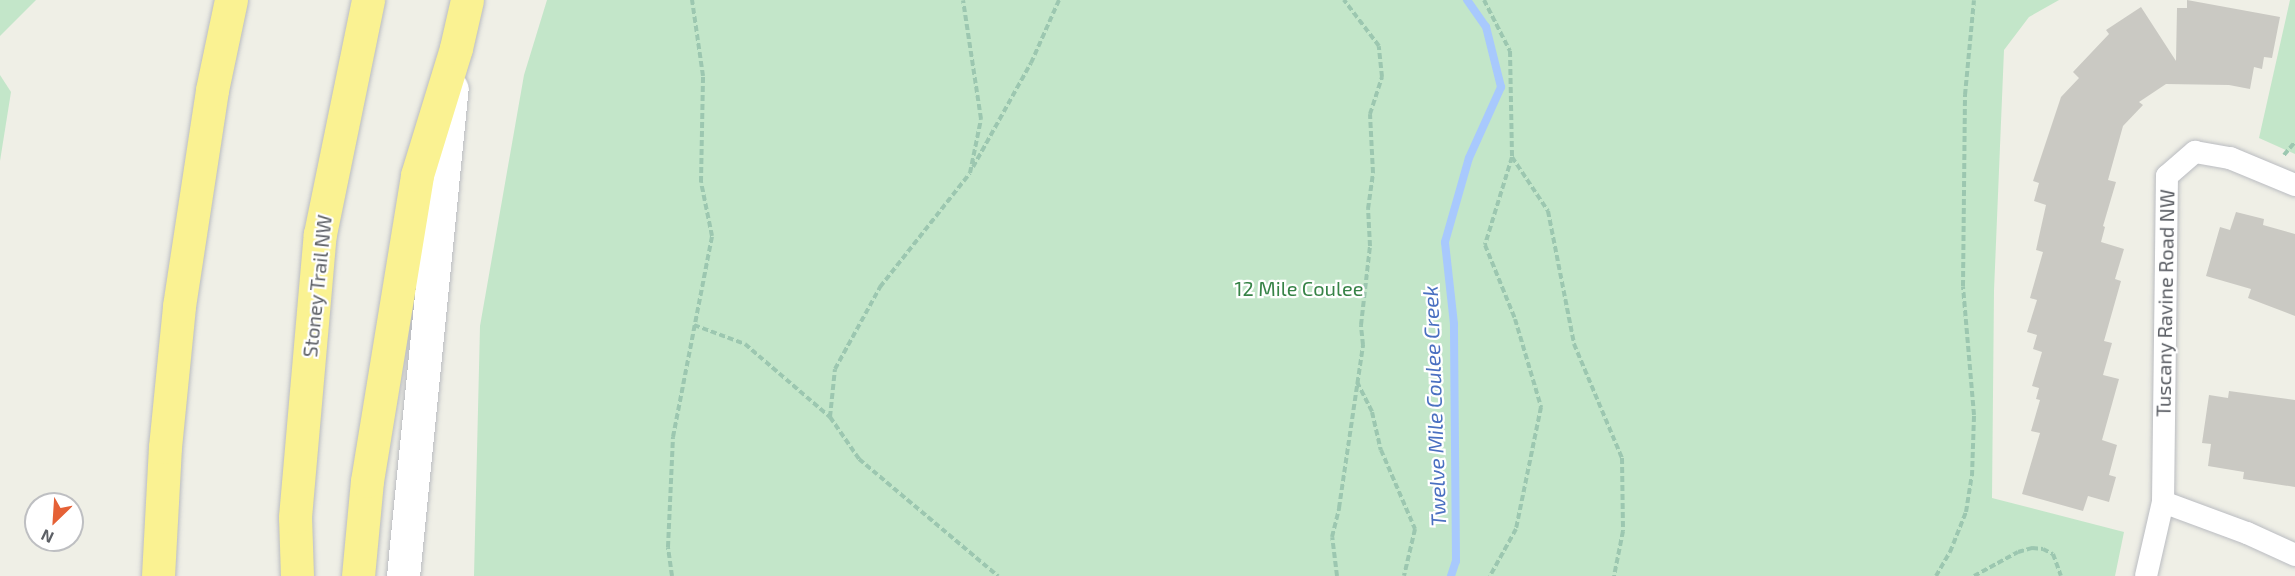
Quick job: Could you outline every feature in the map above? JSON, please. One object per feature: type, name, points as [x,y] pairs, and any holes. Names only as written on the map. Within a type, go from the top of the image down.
[{"type":"highway","points":[[158,576],[165,447],[179,306],[212,90],[231,0]]},
{"type":"highway","name":"Stoney Trail NW","points":[[297,576],[295,517],[320,234],[368,0]]},
{"type":"highway","points":[[358,576],[367,481],[417,176],[456,48],[467,0]]},
{"type":"street","points":[[403,576],[456,48]]},
{"type":"street","name":"Tuscany Ravine Road NW","points":[[2146,576],[2163,502],[2167,176],[2195,152],[2230,158],[2295,185]]},
{"type":"street","points":[[2163,502],[2247,532],[2295,555]]},
{"type":"path","points":[[672,576],[668,547],[673,437],[712,236],[701,182],[702,76],[692,0]]},
{"type":"path","points":[[963,0],[981,119],[970,173]]},
{"type":"path","points":[[830,417],[835,369],[880,287],[970,173],[1031,63],[1059,0]]},
{"type":"path","points":[[1337,576],[1332,537],[1339,508],[1364,345],[1361,325],[1370,246],[1368,209],[1373,173],[1370,114],[1382,77],[1379,46],[1344,0]]},
{"type":"path","points":[[1484,0],[1510,51],[1512,157],[1485,245],[1515,319],[1541,407],[1516,529],[1490,576]]},
{"type":"path","points":[[1937,576],[1950,552],[1966,512],[1972,476],[1974,415],[1963,286],[1965,94],[1974,0]]},
{"type":"path","points":[[1512,157],[1548,211],[1574,344],[1622,458],[1623,531],[1614,576]]},
{"type":"path","points":[[694,325],[745,344],[830,417],[859,459],[998,576]]},
{"type":"path","points":[[1357,381],[1372,412],[1381,450],[1415,529],[1404,576]]},
{"type":"path","points":[[1974,576],[2018,552],[2032,548],[2043,549],[2053,554],[2061,576]]},
{"type":"green space","points":[[0,0],[36,0],[0,36]]},
{"type":"green space","name":"12 Mile Coulee","points":[[547,0],[2059,0],[2029,17],[2004,50],[1994,291],[1992,498],[2124,532],[2115,576],[474,576],[480,326],[524,75]]},
{"type":"green space","points":[[2290,0],[2295,0],[2295,154],[2259,138]]},
{"type":"green space","points":[[0,75],[11,92],[0,161]]},
{"type":"building","points":[[2187,0],[2280,17],[2272,58],[2264,57],[2262,69],[2254,67],[2250,89],[2229,85],[2166,84],[2139,102],[2143,105],[2123,126],[2108,180],[2116,182],[2103,226],[2105,227],[2101,242],[2124,249],[2115,279],[2121,281],[2104,341],[2112,343],[2103,375],[2119,379],[2102,440],[2117,445],[2109,475],[2116,477],[2109,502],[2088,496],[2083,511],[2022,494],[2040,433],[2031,431],[2040,400],[2036,399],[2039,388],[2032,386],[2042,352],[2033,349],[2037,335],[2027,332],[2037,300],[2030,298],[2043,252],[2036,250],[2046,205],[2034,201],[2039,183],[2033,181],[2061,97],[2079,78],[2073,72],[2109,34],[2106,30],[2141,7],[2176,61],[2177,8],[2187,8]]},
{"type":"building","points":[[2236,212],[2264,219],[2263,225],[2295,234],[2295,316],[2248,298],[2251,289],[2206,276],[2220,227],[2230,230]]},
{"type":"building","points":[[2229,391],[2295,400],[2295,487],[2243,479],[2244,472],[2208,466],[2211,444],[2202,443],[2209,395],[2228,398]]},
{"type":"waterway","name":"Twelve Mile Coulee Creek","points":[[1451,576],[1456,561],[1454,324],[1445,242],[1469,158],[1501,87],[1486,27],[1467,0]]}]
